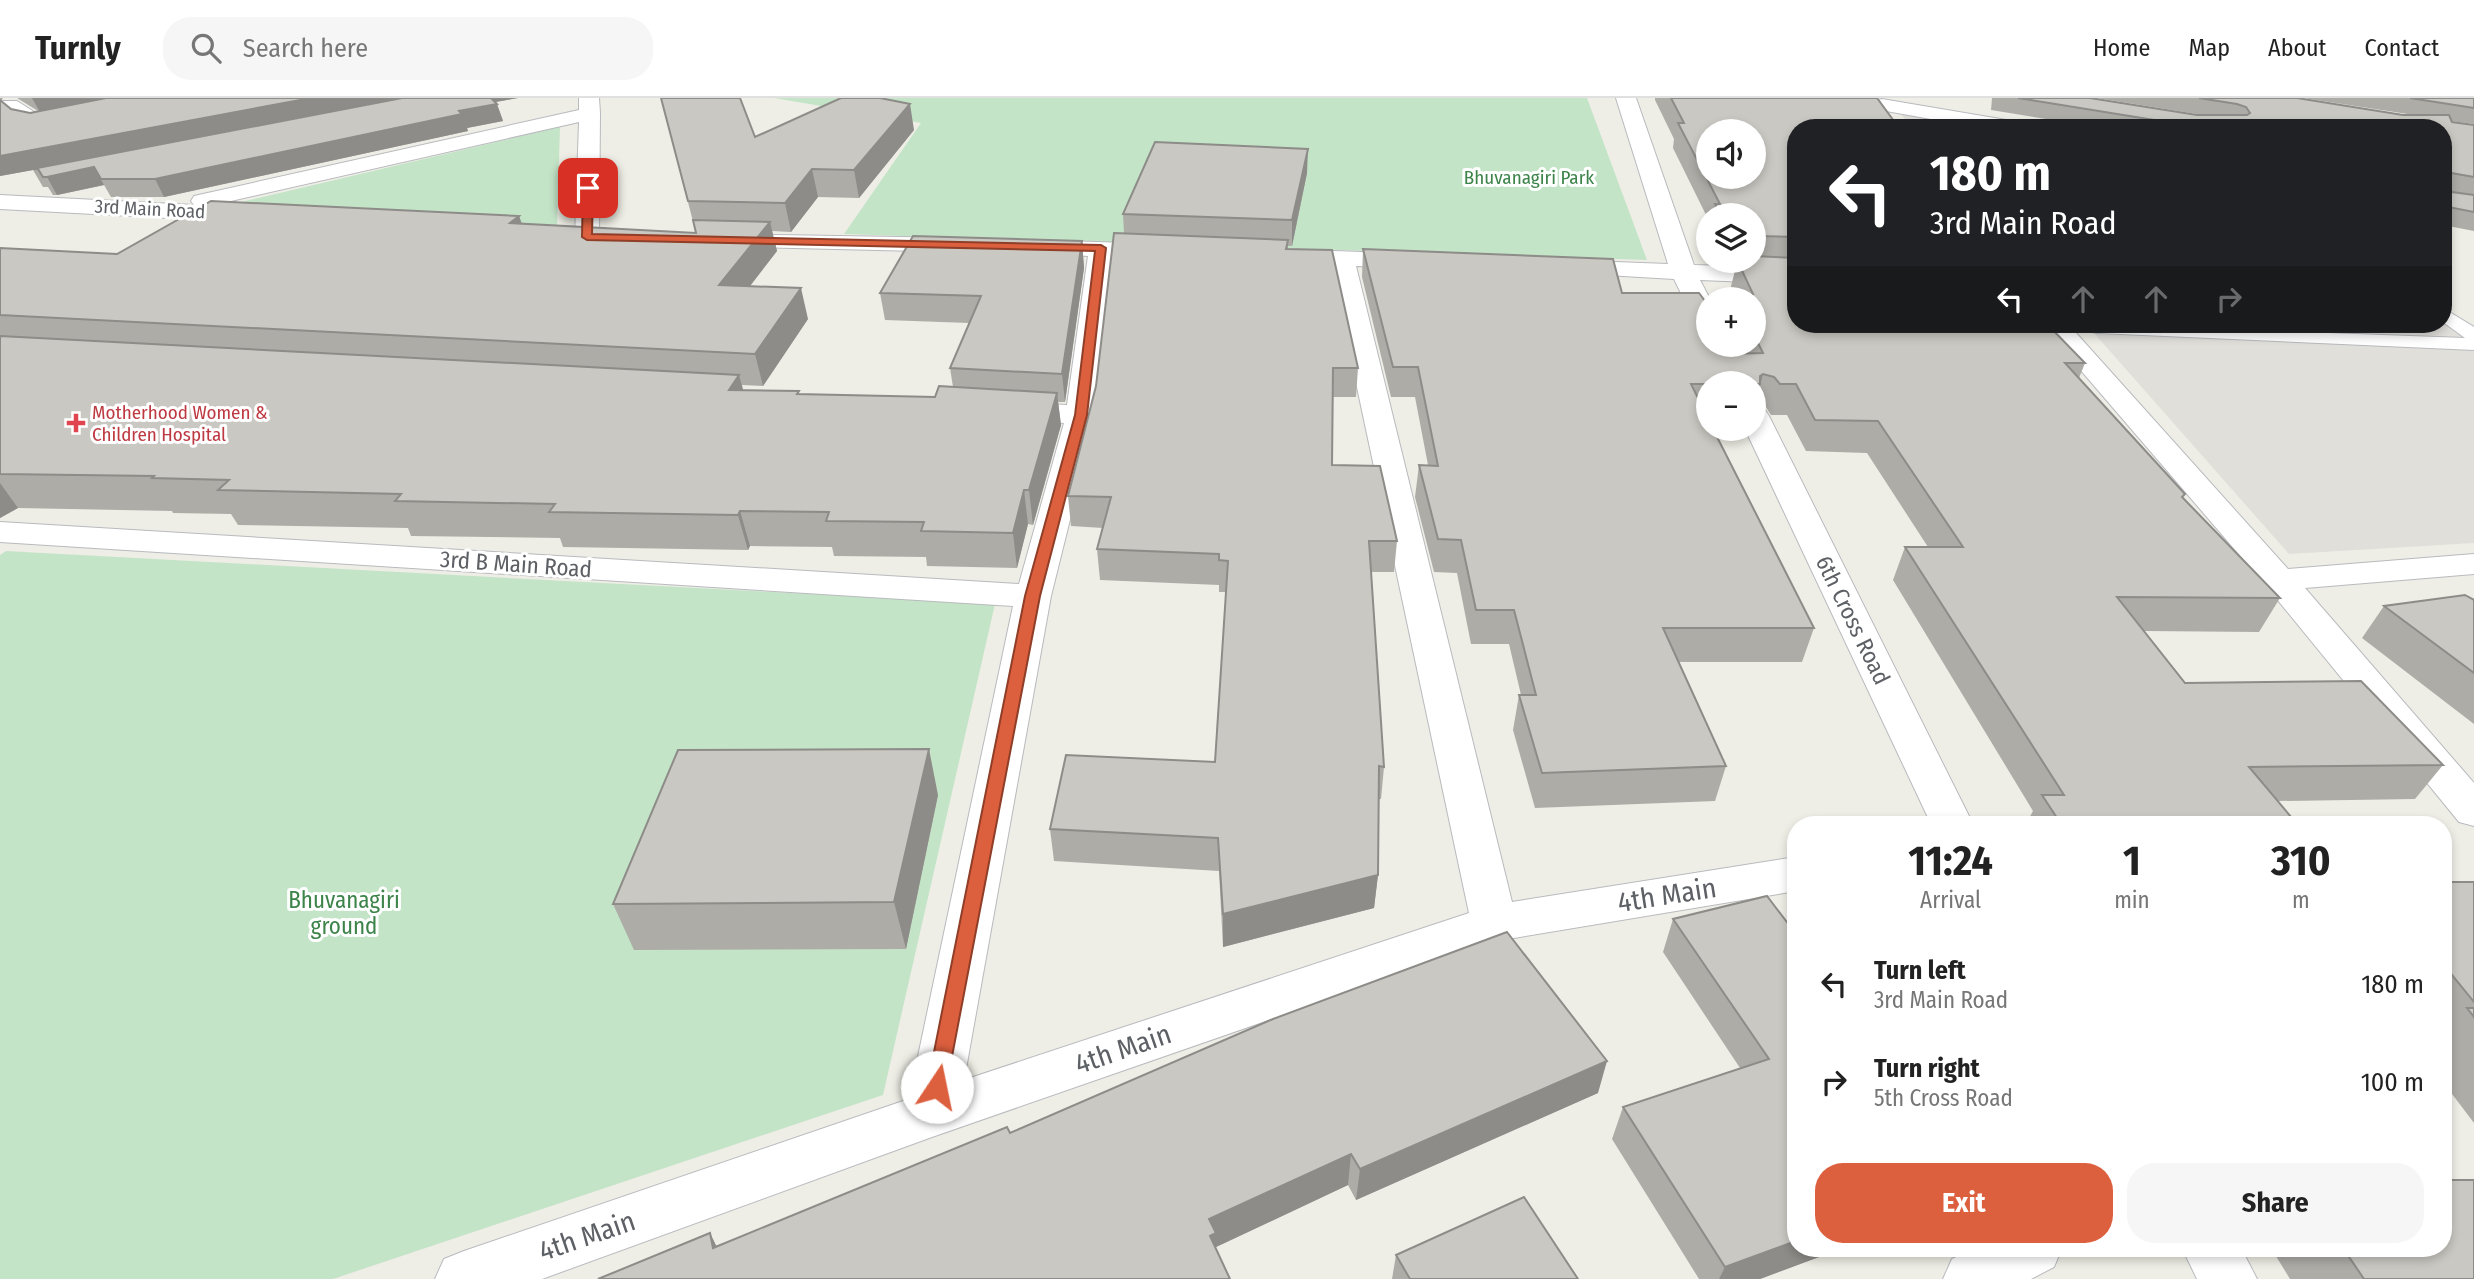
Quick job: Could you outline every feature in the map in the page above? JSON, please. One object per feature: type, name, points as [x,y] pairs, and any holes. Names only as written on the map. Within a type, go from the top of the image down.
[{"type":"street","points":[[5,106],[29,120],[39,121],[156,98]]},
{"type":"street","points":[[1626,98],[1684,272],[1696,297]]},
{"type":"street","points":[[5,106],[31,100]]},
{"type":"street","points":[[1878,102],[1892,119]]},
{"type":"street","points":[[1878,102],[1970,119]]},
{"type":"street","points":[[162,209],[589,106],[587,237]]},
{"type":"street","name":"3rd Main Road","points":[[5,190],[162,209],[272,217]]},
{"type":"street","points":[[559,235],[611,239]]},
{"type":"street","points":[[695,240],[1181,251]]},
{"type":"street","points":[[932,1114],[1032,596],[1081,415],[1101,248]]},
{"type":"street","points":[[1262,255],[1438,262]]},
{"type":"street","points":[[1342,258],[1494,923]]},
{"type":"street","points":[[1534,266],[1787,276]]},
{"type":"street","points":[[2062,333],[2279,580],[2474,811]]},
{"type":"street","points":[[984,410],[1081,415]]},
{"type":"street","name":"6th Cross Road","points":[[1766,441],[1947,816]]},
{"type":"street","name":"3rd B Main Road","points":[[0,532],[1032,596]]},
{"type":"street","points":[[2279,580],[2474,564]]},
{"type":"street","name":"4th Main","points":[[464,1279],[932,1114],[1494,923],[1787,875]]},
{"type":"street","points":[[1972,1279],[2016,1257]]},
{"type":"street","points":[[2215,1257],[2228,1279]]},
{"type":"lane","points":[[2452,320],[2474,336]]},
{"type":"lane","points":[[2216,333],[2474,344]]},
{"type":"shaded area","points":[[1899,112],[1942,119],[1905,119]]},
{"type":"shaded area","points":[[2452,313],[2474,334],[2474,543],[2289,554],[2094,333],[2452,333]]},
{"type":"green space","name":"Bhuvanagiri Park","points":[[774,98],[1587,98],[1647,260],[844,234],[921,123]]},
{"type":"green space","points":[[560,127],[557,227],[233,204]]},
{"type":"green space","name":"Bhuvanagiri ground","points":[[6,551],[995,604],[883,1095],[333,1279],[0,1279],[0,555]]},
{"type":"building","points":[[106,98],[311,98],[0,156],[0,100],[11,109],[30,113]]},
{"type":"building","points":[[402,98],[491,98],[497,104],[459,111],[462,114],[155,179],[101,179],[94,167],[43,177],[38,169],[32,169]]},
{"type":"building","points":[[661,98],[740,98],[755,137],[841,98],[880,98],[910,104],[854,170],[812,169],[785,203],[688,201]]},
{"type":"building","points":[[1671,98],[1877,98],[1892,119],[1787,119],[1787,237],[1766,236],[1766,203],[1719,203],[1712,189],[1766,189],[1766,119],[1696,119],[1696,158],[1678,123],[1684,123]]},
{"type":"building","points":[[2018,98],[2090,98],[2197,115],[2247,115],[2250,113],[2246,107],[2199,98],[2297,98],[2403,115],[2449,115],[2451,119],[2148,119]]},
{"type":"building","points":[[2410,98],[2474,98],[2474,108]]},
{"type":"building","points":[[2452,122],[2474,125],[2474,177],[2452,173]]},
{"type":"building","points":[[1155,142],[1308,149],[1292,220],[1123,214]]},
{"type":"building","points":[[2452,192],[2474,195],[2474,212],[2452,208]]},
{"type":"building","points":[[211,201],[519,216],[510,223],[696,233],[693,220],[770,222],[719,285],[801,288],[755,354],[0,315],[0,248],[117,254]]},
{"type":"building","points":[[1114,233],[1288,240],[1286,249],[1332,250],[1358,368],[1333,368],[1332,465],[1380,466],[1397,541],[1369,541],[1384,767],[1379,766],[1378,875],[1223,914],[1218,838],[1050,829],[1066,755],[1215,762],[1228,561],[1219,560],[1219,554],[1097,549],[1111,497],[1068,496],[1096,386]]},
{"type":"building","points":[[913,236],[1082,241],[1062,374],[950,368],[981,296],[880,293]]},
{"type":"building","points":[[1363,249],[1613,259],[1622,293],[1696,293],[1696,357],[1766,357],[1766,287],[1750,287],[1743,273],[1766,273],[1766,257],[1787,258],[1787,333],[2056,333],[2085,363],[2065,363],[2185,494],[2182,497],[2280,598],[2117,597],[2185,683],[2361,681],[2443,765],[2249,767],[2290,816],[2056,816],[2042,795],[2064,795],[1905,547],[1963,547],[1878,421],[1815,420],[1796,384],[1780,384],[1774,377],[1766,375],[1766,371],[1696,371],[1696,384],[1691,384],[1696,394],[1696,441],[1719,441],[1814,628],[1663,628],[1726,766],[1542,773],[1519,695],[1536,695],[1514,610],[1476,610],[1461,540],[1438,539],[1419,465],[1438,466],[1418,367],[1393,367]]},
{"type":"building","points":[[0,336],[739,375],[729,390],[799,391],[797,394],[935,397],[939,386],[1057,393],[1029,490],[1024,490],[1013,533],[921,531],[924,522],[826,521],[829,512],[740,511],[738,515],[549,512],[555,504],[395,501],[401,494],[218,490],[229,480],[0,474]]},
{"type":"building","points":[[2465,595],[2474,600],[2474,673],[2384,606]]},
{"type":"building","points":[[929,749],[894,902],[613,904],[678,750]]},
{"type":"building","points":[[2452,882],[2474,882],[2474,1002],[2452,975]]},
{"type":"building","points":[[1767,896],[1787,922],[1787,1244],[1725,1267],[1623,1107],[1769,1059],[1673,919]]},
{"type":"building","points":[[1507,932],[1607,1061],[1360,1169],[1351,1154],[1209,1219],[1216,1233],[1210,1236],[1230,1279],[598,1279],[710,1233],[713,1248],[1007,1127],[1010,1133],[1273,1019]]},
{"type":"building","points":[[2467,1008],[2474,1008],[2474,1017]]},
{"type":"building","points":[[2452,1180],[2474,1180],[2474,1279],[2364,1279],[2349,1257],[2452,1257]]},
{"type":"building","points":[[1524,1197],[1578,1279],[1410,1279],[1396,1255]]},
{"type":"place","name":"Motherhood Women & Children Hospital","points":[[76,423]]},
{"type":"route","points":[[588,188],[587,237],[1101,248],[1081,415],[1032,596],[937,1087]]}]
